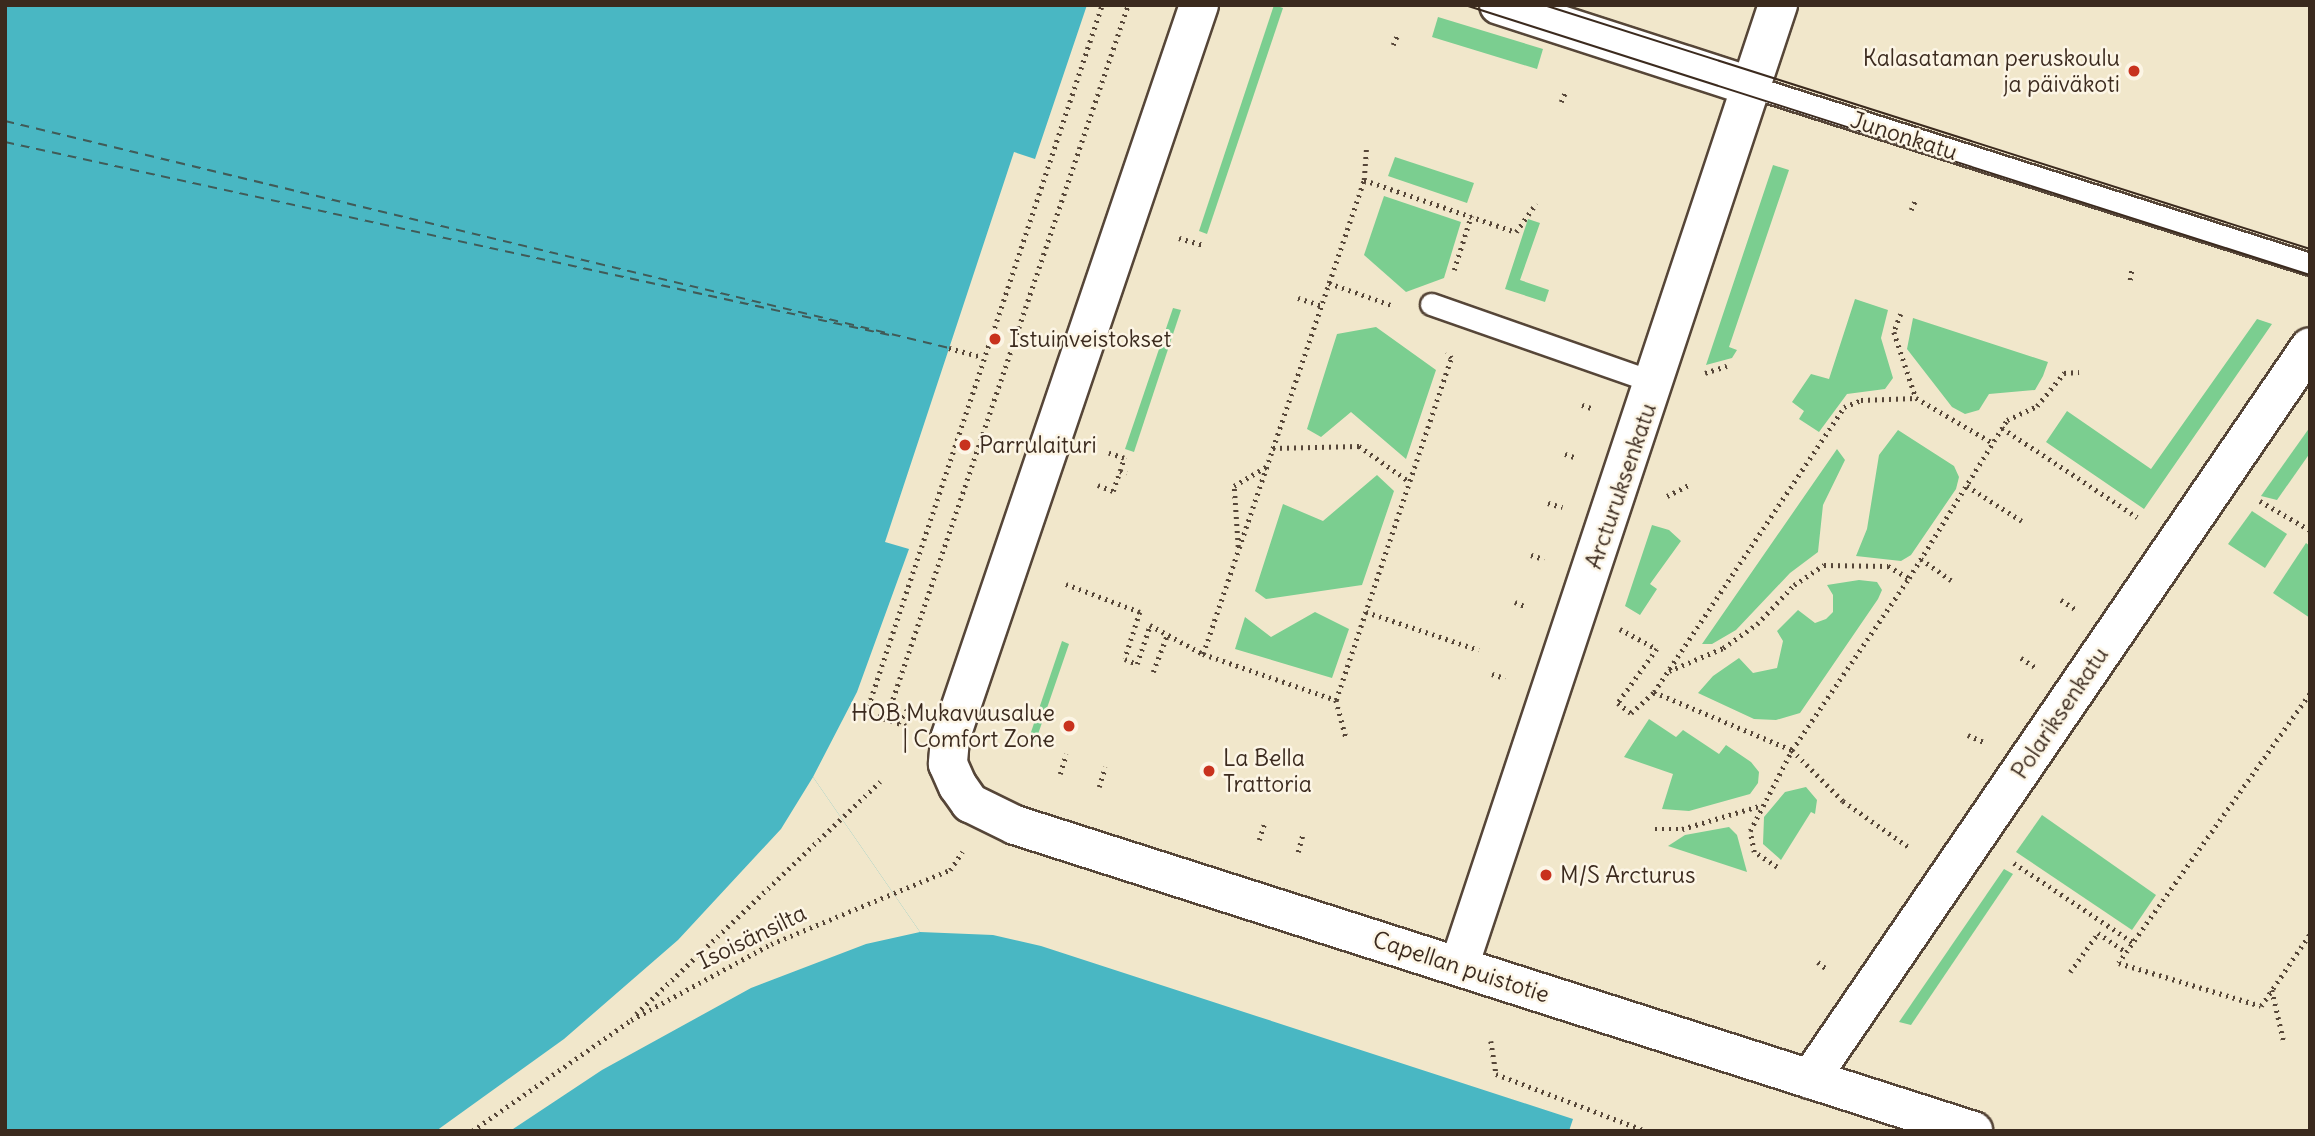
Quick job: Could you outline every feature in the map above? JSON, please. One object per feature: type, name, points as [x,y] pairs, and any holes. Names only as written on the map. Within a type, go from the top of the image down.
[{"type":"street","name":"Capellan puistotie","points":[[1199,5],[950,739],[948,764],[958,786],[970,803],[1015,825],[1973,1131]]},
{"type":"street","name":"Junonkatu","points":[[1499,5],[1753,87]]},
{"type":"street","name":"Arcturuksenkatu","points":[[1459,966],[1656,383],[1778,5]]},
{"type":"street","name":"Polariksenkatu","points":[[1810,1079],[2310,347]]},
{"type":"lane","name":"Junonkatu","points":[[1753,87],[2310,264]]},
{"type":"lane","points":[[1431,304],[1656,383]]},
{"type":"path","points":[[909,708],[898,723],[866,713],[982,357],[1102,5]]},
{"type":"path","points":[[886,719],[1128,5]]},
{"type":"path","points":[[1393,45],[1397,36]]},
{"type":"path","points":[[1561,102],[1566,91]]},
{"type":"path","points":[[1203,654],[1364,180],[1366,148]]},
{"type":"path","points":[[1364,180],[1516,232],[1536,203]]},
{"type":"path","points":[[1911,210],[1916,199]]},
{"type":"path","points":[[1179,238],[1203,245]]},
{"type":"path","points":[[2130,279],[2132,267]]},
{"type":"path","points":[[1298,298],[1322,306]]},
{"type":"path","points":[[1901,314],[1894,332],[1916,398]]},
{"type":"path","points":[[1346,737],[1336,700],[1451,358],[1443,347]]},
{"type":"path","points":[[949,348],[982,357]]},
{"type":"path","points":[[1699,375],[1727,366]]},
{"type":"path","points":[[1777,867],[1754,852],[1750,831],[1760,806],[1792,750],[1909,578],[2007,420],[2037,406],[2064,373],[2079,372]]},
{"type":"path","points":[[1615,627],[1657,649],[1617,706],[1631,713],[1654,692],[1844,407],[1861,400],[1916,398],[1993,443]]},
{"type":"path","points":[[2002,428],[2146,524]]},
{"type":"path","points":[[1273,448],[1359,446],[1410,482]]},
{"type":"path","points":[[1098,485],[1113,491],[1120,471],[1124,458],[1109,453]]},
{"type":"path","points":[[1802,457],[1808,461]]},
{"type":"path","points":[[1239,550],[1234,486],[1268,466]]},
{"type":"path","points":[[1120,471],[1127,473]]},
{"type":"path","points":[[1656,501],[1691,484]]},
{"type":"path","points":[[1967,486],[2022,521]]},
{"type":"path","points":[[2257,500],[2310,530]]},
{"type":"path","points":[[1921,559],[1951,580]]},
{"type":"path","points":[[1668,671],[1723,648],[1757,624],[1794,584],[1824,565],[1888,566],[1909,578]]},
{"type":"path","points":[[1066,584],[1140,612],[1125,659],[1137,664],[1150,625],[1203,654],[1336,700]]},
{"type":"path","points":[[1366,612],[1479,650]]},
{"type":"path","points":[[1153,672],[1167,635]]},
{"type":"path","points":[[1654,692],[1792,750],[1843,801],[1916,852]]},
{"type":"path","points":[[2310,694],[2119,963],[2261,1006],[2310,934]]},
{"type":"path","points":[[1060,774],[1066,754]]},
{"type":"path","points":[[1099,787],[1105,767]]},
{"type":"path","name":"Isoisänsilta","points":[[631,1020],[880,782]]},
{"type":"path","points":[[1655,828],[1682,829],[1760,806]]},
{"type":"path","points":[[1259,840],[1265,821]]},
{"type":"path","points":[[1298,852],[1303,833]]},
{"type":"path","points":[[2001,854],[2134,943]]},
{"type":"path","name":"Isoisänsilta","points":[[472,1131],[631,1020],[771,944],[950,870]]},
{"type":"path","points":[[2070,972],[2098,933],[2127,953]]},
{"type":"path","points":[[2272,990],[2284,1042]]},
{"type":"path","points":[[1491,1041],[1496,1074],[1646,1131]]},
{"type":"green space","points":[[1274,5],[1283,8],[1207,234],[1199,231]]},
{"type":"green space","points":[[1438,17],[1543,49],[1537,69],[1432,37]]},
{"type":"green space","points":[[1395,157],[1474,183],[1467,203],[1388,176]]},
{"type":"green space","points":[[1773,165],[1789,170],[1729,347],[1737,350],[1732,358],[1706,365]]},
{"type":"green space","points":[[1384,196],[1461,222],[1444,278],[1406,292],[1364,255]]},
{"type":"green space","points":[[1528,219],[1540,223],[1520,280],[1549,290],[1545,302],[1505,289]]},
{"type":"green space","points":[[1855,299],[1888,310],[1881,338],[1893,378],[1885,389],[1847,394],[1819,432],[1799,419],[1804,411],[1792,402],[1811,374],[1829,379]]},
{"type":"green space","points":[[1173,308],[1181,310],[1134,452],[1125,449]]},
{"type":"green space","points":[[1913,318],[2048,362],[2043,376],[2035,390],[1989,394],[1979,410],[1965,414],[1952,407],[1907,349]]},
{"type":"green space","points":[[2257,319],[2272,324],[2144,509],[2046,442],[2067,411],[2151,469]]},
{"type":"green space","points":[[1376,327],[1436,370],[1406,459],[1351,412],[1321,437],[1307,429],[1337,334]]},
{"type":"green space","points":[[2310,427],[2310,453],[2277,500],[2261,496]]},
{"type":"green space","points":[[1898,430],[1954,466],[1959,477],[1956,489],[1911,555],[1901,561],[1856,556],[1867,529],[1879,455]]},
{"type":"green space","points":[[1837,449],[1845,460],[1823,505],[1818,552],[1790,573],[1736,630],[1712,644],[1702,644]]},
{"type":"green space","points":[[1377,475],[1394,491],[1362,585],[1266,599],[1255,591],[1283,504],[1323,521]]},
{"type":"green space","points":[[2252,511],[2287,534],[2265,568],[2228,544]]},
{"type":"green space","points":[[1652,525],[1669,530],[1681,541],[1650,584],[1657,589],[1640,615],[1625,606]]},
{"type":"green space","points":[[2306,543],[2310,546],[2310,618],[2273,593]]},
{"type":"green space","points":[[1859,580],[1877,582],[1882,590],[1800,713],[1776,720],[1754,719],[1698,693],[1713,676],[1739,658],[1753,673],[1777,668],[1783,641],[1777,631],[1798,610],[1815,623],[1826,619],[1833,612],[1833,595],[1827,585]]},
{"type":"green space","points":[[1315,612],[1349,629],[1332,678],[1235,649],[1245,617],[1271,637]]},
{"type":"green space","points":[[1062,641],[1069,644],[1035,743],[1028,741]]},
{"type":"green space","points":[[1649,719],[1676,737],[1683,730],[1719,754],[1726,745],[1751,762],[1759,772],[1758,783],[1750,794],[1689,811],[1662,809],[1673,774],[1624,757]]},
{"type":"green space","points":[[1806,787],[1817,800],[1815,814],[1811,812],[1781,860],[1763,844],[1764,817],[1785,792]]},
{"type":"green space","points":[[2042,815],[2156,895],[2132,930],[2016,852]]},
{"type":"green space","points":[[1729,827],[1737,835],[1747,872],[1668,846],[1685,835]]},
{"type":"green space","points":[[2004,869],[2013,874],[1911,1025],[1899,1022]]},
{"type":"water","points":[[5,5],[1087,5],[1035,159],[1014,152],[885,542],[909,549],[857,692],[813,777],[920,932],[993,935],[1041,946],[1573,1119],[1569,1131],[5,1131]]},
{"type":"pier","points":[[813,777],[920,932],[866,944],[751,988],[602,1070],[510,1131],[436,1131],[564,1039],[678,940],[781,829]]},
{"type":"ferry route","points":[[5,121],[949,348]]},
{"type":"ferry route","points":[[5,142],[894,336]]},
{"type":"tram line","points":[[1465,5],[2310,275]]},
{"type":"tram line","points":[[1544,5],[2310,249]]},
{"type":"place","name":"Kalasataman peruskoulu ja päiväkoti","points":[[2134,71]]},
{"type":"place","name":"Istuinveistokset","points":[[995,339]]},
{"type":"place","name":"Parrulaituri","points":[[965,445]]},
{"type":"place","name":"HOB Mukavuusalue | Comfort Zone","points":[[1069,726]]},
{"type":"place","name":"La Bella Trattoria","points":[[1209,771]]},
{"type":"place","name":"M/S Arcturus","points":[[1546,875]]}]
